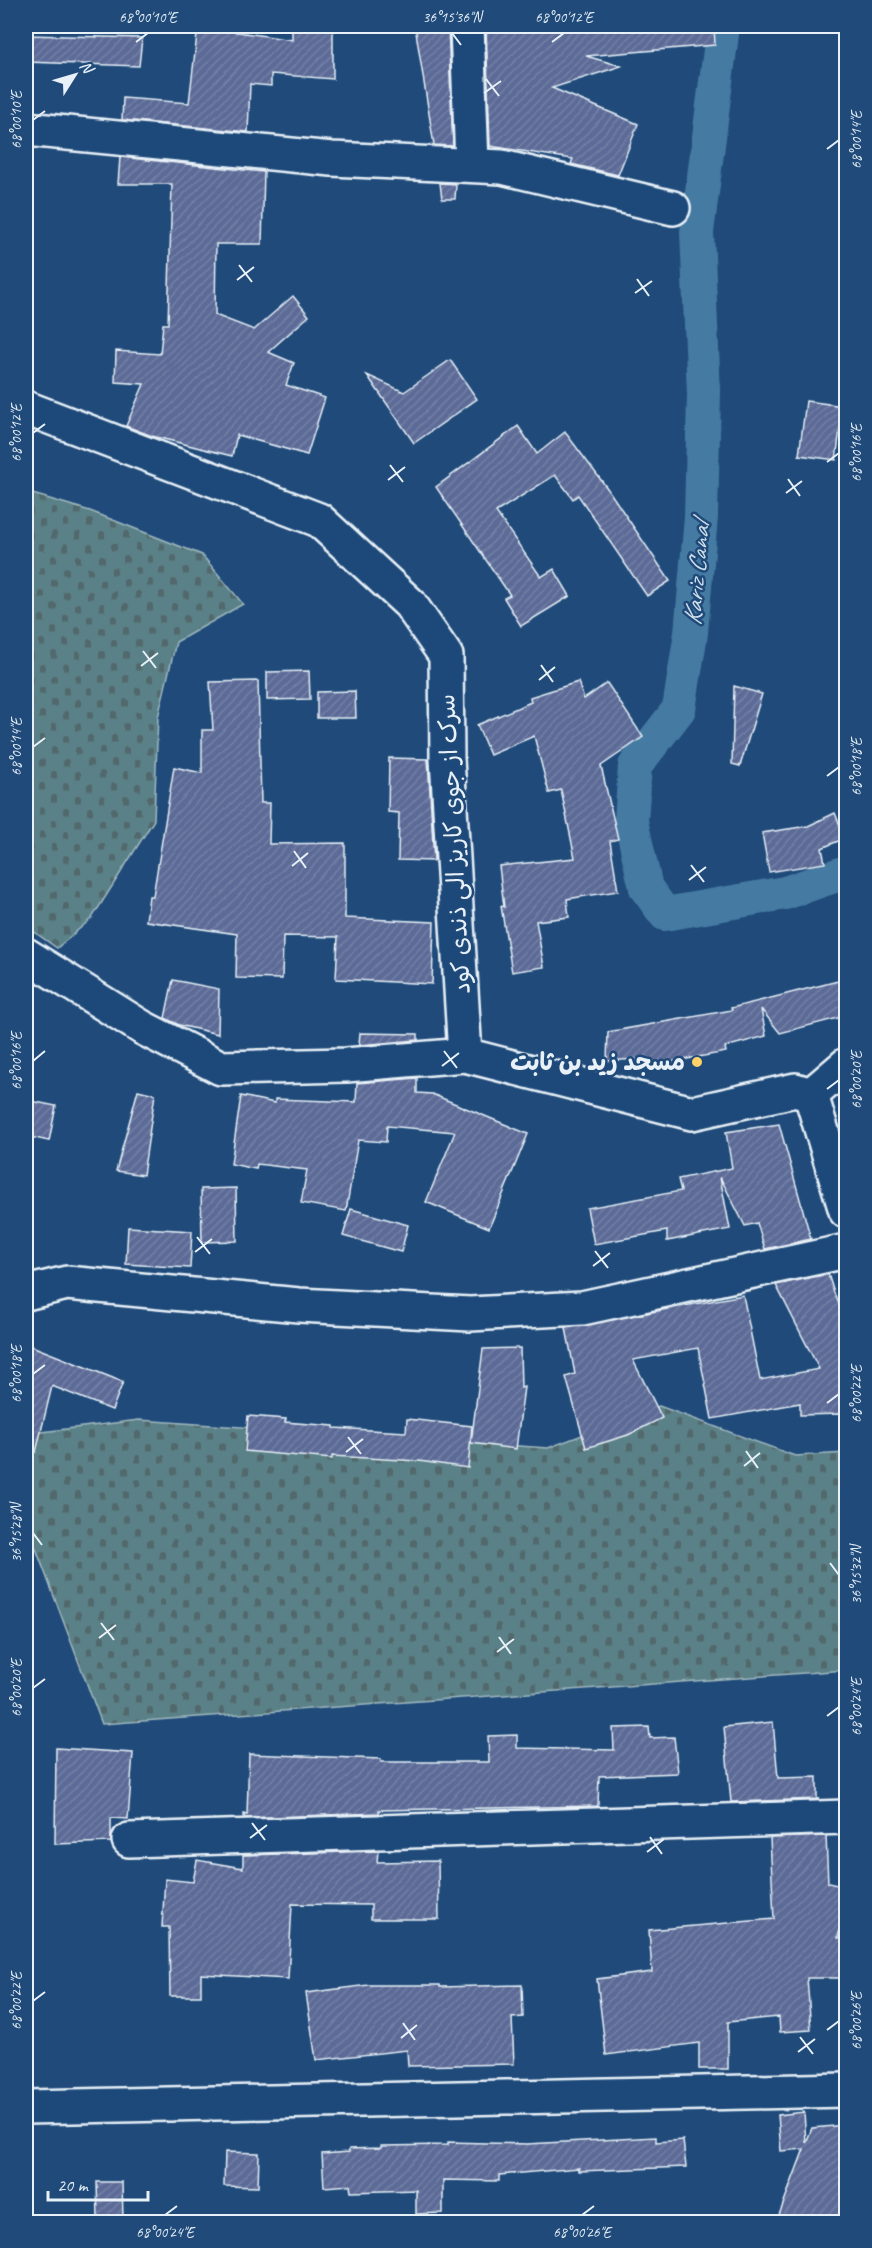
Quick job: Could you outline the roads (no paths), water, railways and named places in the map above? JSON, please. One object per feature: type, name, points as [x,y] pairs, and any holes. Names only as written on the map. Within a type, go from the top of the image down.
[{"type":"street","points":[[467,26],[472,165]]},
{"type":"street","points":[[26,129],[332,159],[502,167],[673,208]]},
{"type":"street","name":"سرک از جوی کاریز الی ذندی کود","points":[[26,408],[319,520],[410,604],[440,647],[446,656],[447,759],[465,1055]]},
{"type":"street","points":[[26,955],[143,1028],[221,1068],[346,1065],[465,1055],[692,1113],[795,1090],[811,1095]]},
{"type":"street","points":[[811,1095],[846,1065]]},
{"type":"street","points":[[811,1095],[846,1211]]},
{"type":"street","points":[[26,1293],[67,1283],[299,1305],[470,1314],[582,1308],[846,1251]]},
{"type":"street","points":[[129,1840],[846,1817]]},
{"type":"street","points":[[26,2107],[846,2090]]},
{"type":"waterway","name":"Kariz Canal","points":[[723,26],[697,232],[704,394],[701,517],[691,633],[679,709],[635,766],[631,821],[646,888],[665,914],[785,893],[846,872]]},
{"type":"place","name":"مسجد زید بن ثابت","points":[[697,1062]]}]
